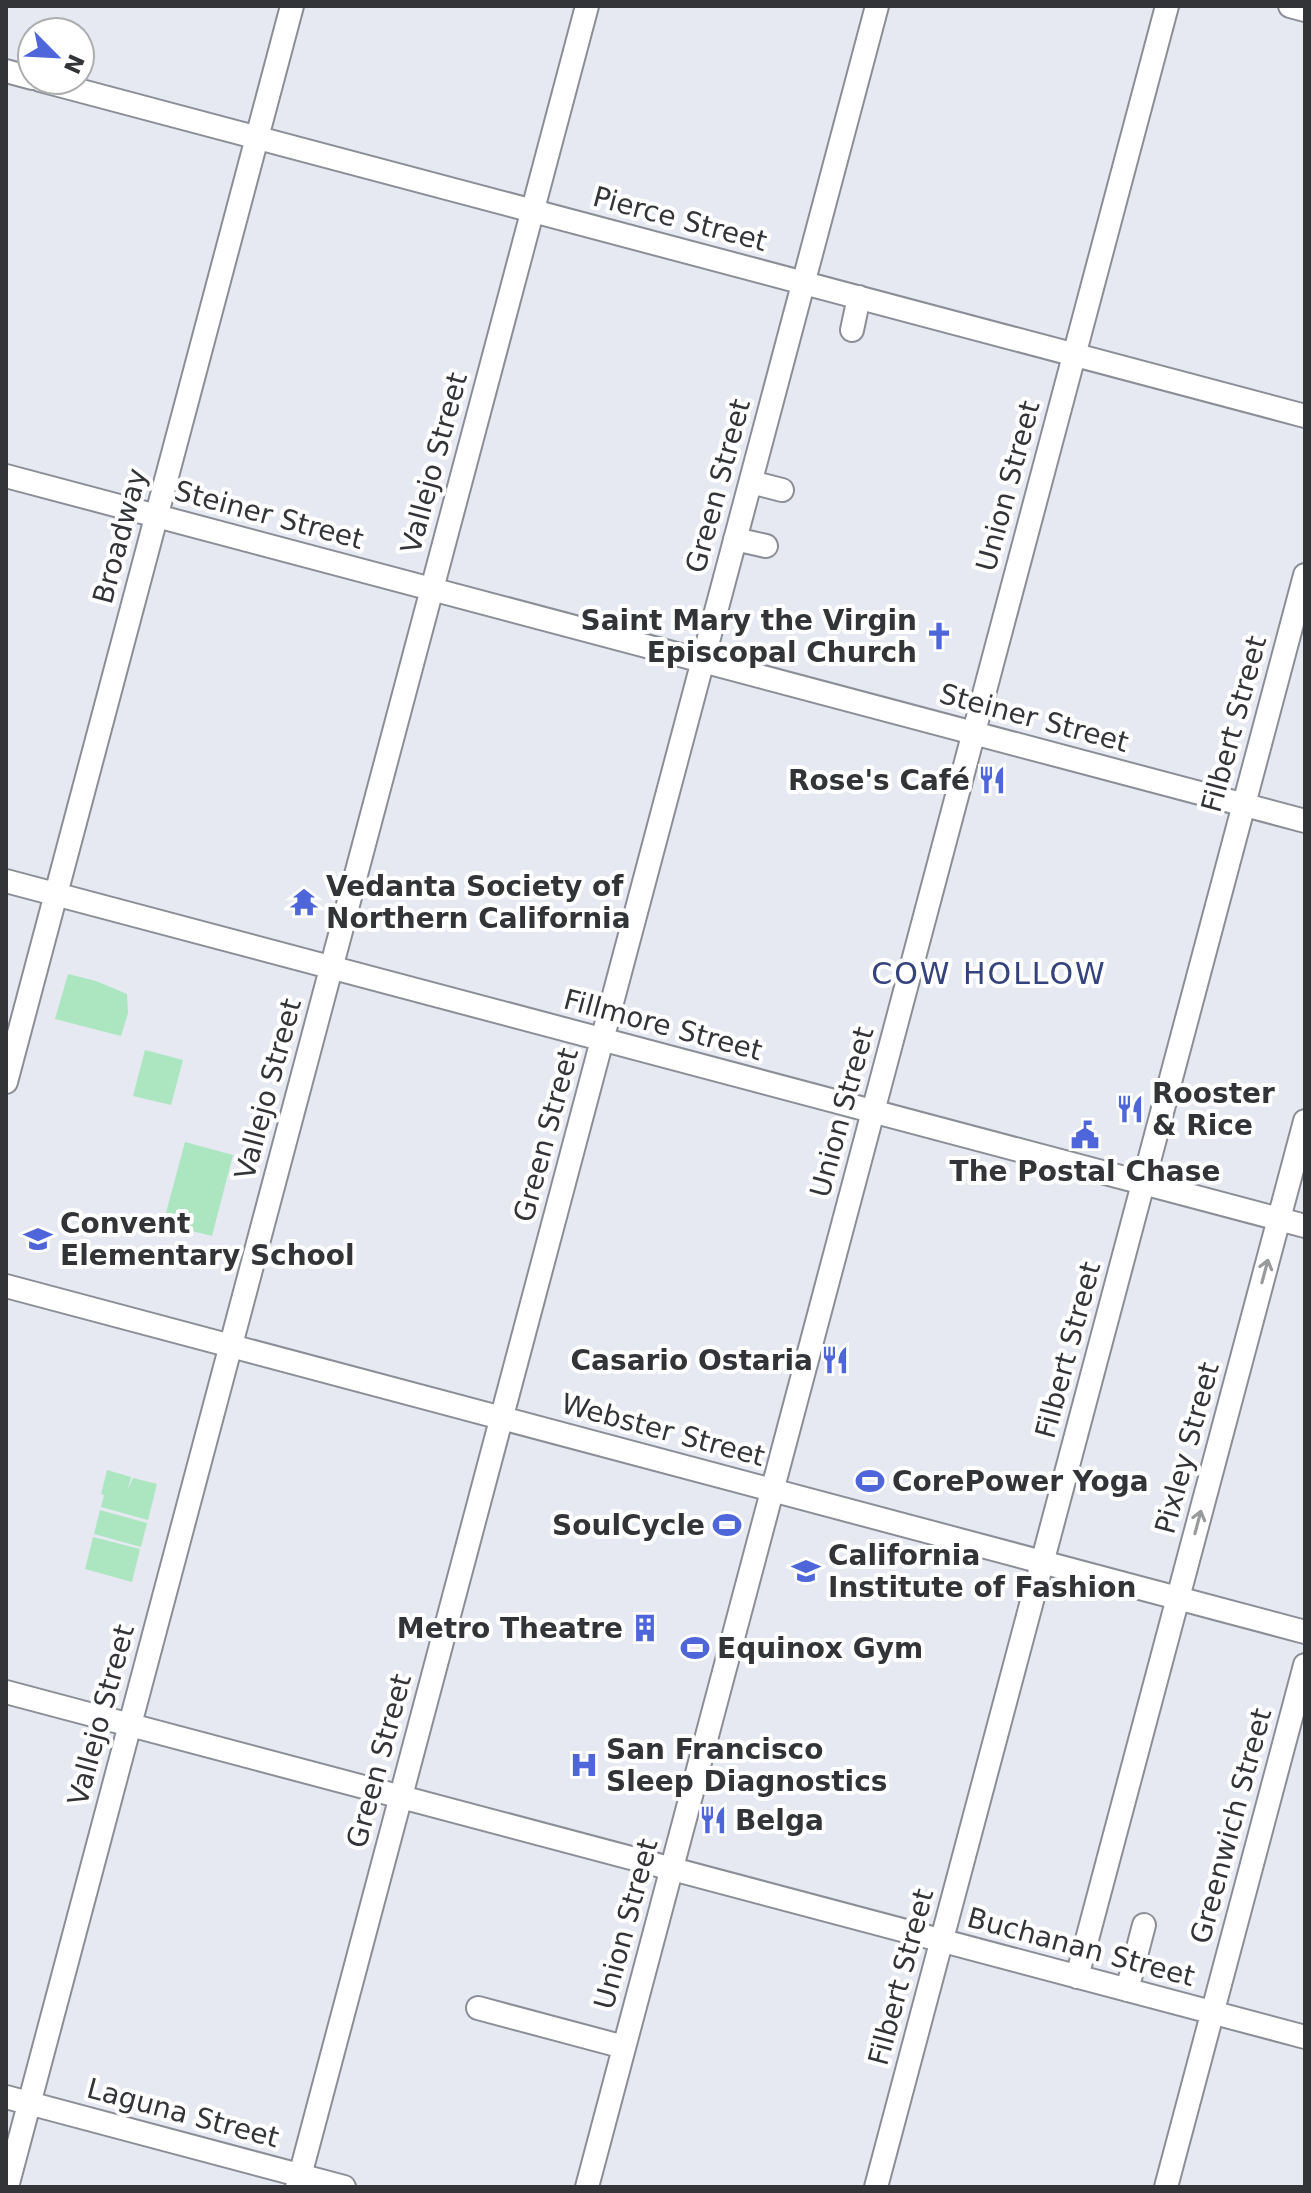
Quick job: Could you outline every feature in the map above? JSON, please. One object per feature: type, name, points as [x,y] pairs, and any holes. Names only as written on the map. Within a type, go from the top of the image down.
[{"type":"street","name":"Broadway","points":[[6,1082],[292,6]]},
{"type":"street","name":"Vallejo Street","points":[[7,2187],[587,6]]},
{"type":"street","name":"Green Street","points":[[298,2181],[735,539],[751,482],[788,384],[803,283],[877,6]]},
{"type":"street","name":"Union Street","points":[[587,2187],[1167,6]]},
{"type":"street","points":[[1290,6],[1305,10]]},
{"type":"street","name":"Pierce Street","points":[[96,95],[1305,416]]},
{"type":"street","points":[[852,330],[859,297]]},
{"type":"street","name":"Steiner Street","points":[[6,476],[1305,821]]},
{"type":"street","points":[[751,482],[782,490]]},
{"type":"street","points":[[735,539],[766,546]]},
{"type":"street","name":"Filbert Street","points":[[876,2187],[1305,575]]},
{"type":"street","name":"Fillmore Street","points":[[6,881],[1305,1226]]},
{"type":"street","name":"Pixley Street","points":[[1077,1977],[1305,1121]]},
{"type":"street","name":"Webster Street","points":[[6,1286],[1305,1632]]},
{"type":"street","name":"Greenwich Street","points":[[1166,2187],[1305,1665]]},
{"type":"street","name":"Buchanan Street","points":[[6,1692],[1305,2037]]},
{"type":"street","points":[[1127,1990],[1144,1925]]},
{"type":"street","points":[[478,2008],[624,2047]]},
{"type":"street","name":"Laguna Street","points":[[6,2097],[298,2181],[344,2187]]},
{"type":"green space","points":[[68,974],[127,994],[128,1013],[121,1036],[55,1019]]},
{"type":"green space","points":[[145,1050],[183,1060],[171,1105],[133,1096]]},
{"type":"green space","points":[[185,1142],[233,1155],[212,1236],[163,1224]]},
{"type":"green space","points":[[107,1470],[131,1477],[128,1489],[133,1478],[157,1484],[148,1520],[101,1507]]},
{"type":"green space","points":[[100,1510],[147,1523],[141,1547],[94,1534]]},
{"type":"green space","points":[[93,1537],[140,1549],[132,1582],[85,1569]]},
{"type":"place","name":"Saint Mary the Virgin Episcopal Church","points":[[939,636]]},
{"type":"place","name":"Rose's Café","points":[[992,780]]},
{"type":"place","name":"Vedanta Society of Northern California","points":[[304,902]]},
{"type":"place","name":"Rooster & Rice","points":[[1130,1109]]},
{"type":"place","name":"The Postal Chase","points":[[1085,1135]]},
{"type":"place","name":"Convent Elementary School","points":[[38,1239]]},
{"type":"place","name":"Casario Ostaria","points":[[835,1360]]},
{"type":"place","name":"CorePower Yoga","points":[[870,1481]]},
{"type":"place","name":"SoulCycle","points":[[727,1525]]},
{"type":"place","name":"California Institute of Fashion","points":[[806,1571]]},
{"type":"place","name":"Metro Theatre","points":[[645,1628]]},
{"type":"place","name":"Equinox Gym","points":[[695,1648]]},
{"type":"place","name":"San Francisco Sleep Diagnostics","points":[[584,1765]]},
{"type":"place","name":"Belga","points":[[713,1820]]},
{"type":"district","name":"COW HOLLOW","points":[[989,973]]}]
